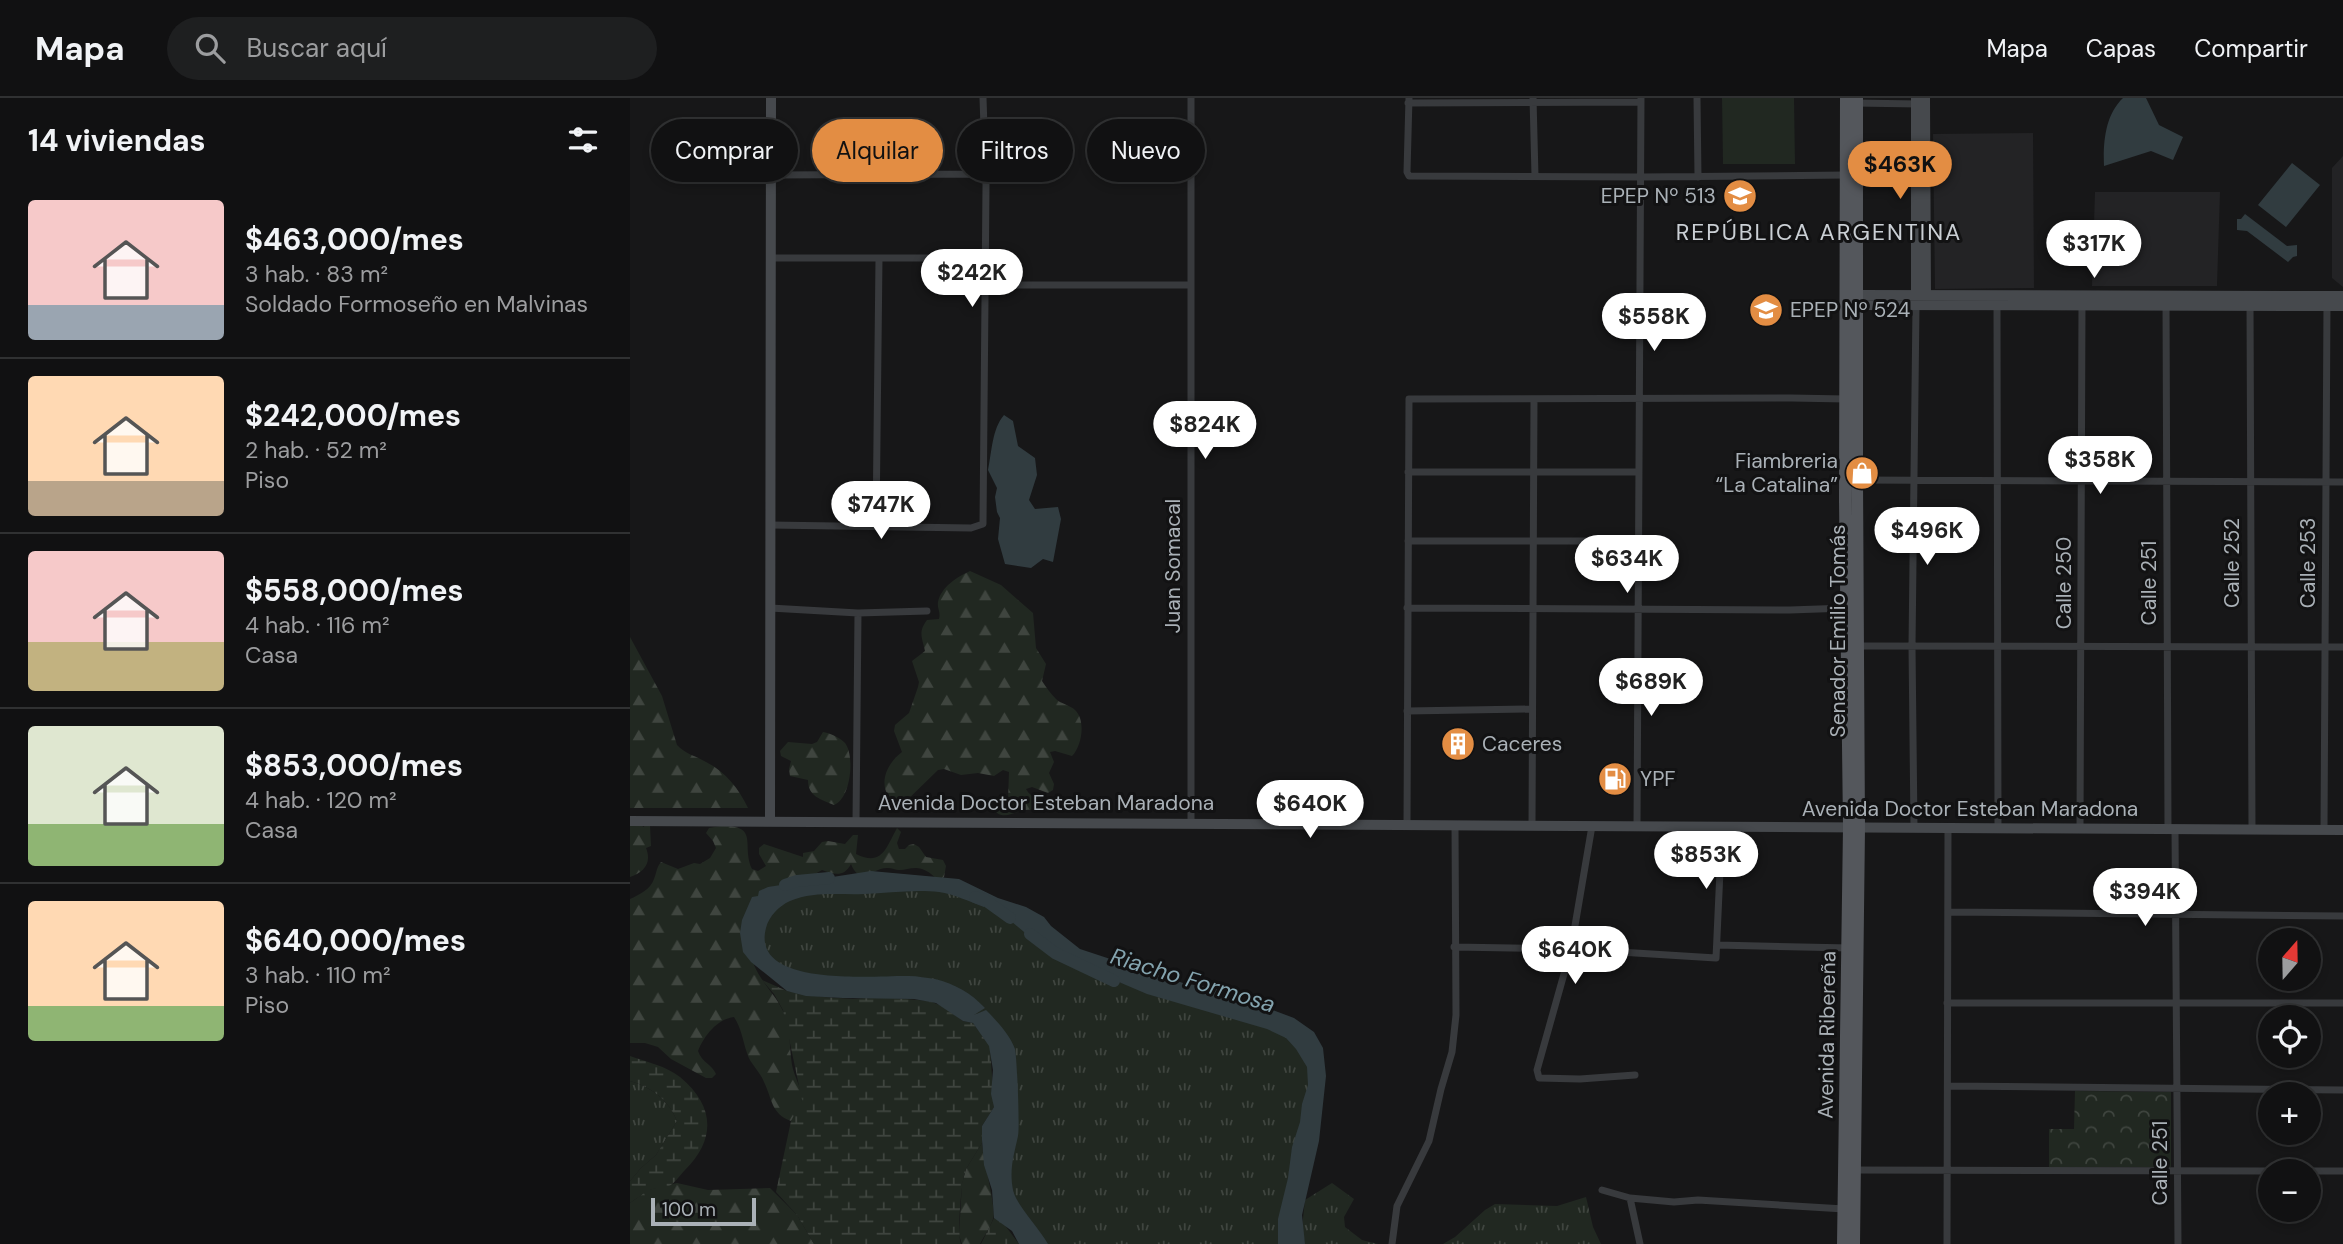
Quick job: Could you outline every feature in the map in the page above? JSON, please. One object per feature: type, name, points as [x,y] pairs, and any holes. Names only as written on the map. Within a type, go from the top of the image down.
[{"type":"main road","points":[[771,98],[771,119]]},
{"type":"main road","name":"Senador Emilio Tomás","points":[[1852,101],[1846,175],[1852,300]]},
{"type":"main road","name":"Senador Emilio Tomás","points":[[1852,101],[1854,828]]},
{"type":"main road","points":[[1921,101],[1921,301]]},
{"type":"main road","points":[[770,822],[772,182]]},
{"type":"main road","points":[[2327,301],[2343,296]]},
{"type":"main road","points":[[1852,300],[2250,300],[2327,301],[2343,306]]},
{"type":"main road","name":"Senador Emilio Tomás","points":[[1851,480],[1847,608],[1852,646]]},
{"type":"main road","name":"Avenida Doctor Esteban Maradona","points":[[630,821],[2343,830]]},
{"type":"main road","name":"Avenida Ribereña","points":[[1854,828],[1849,1170],[1849,1209],[1854,1244]]},
{"type":"main road","name":"Avenida Ribereña","points":[[1843,1244],[1849,1209]]},
{"type":"street","points":[[983,98],[984,119]]},
{"type":"street","name":"Juan Somacal","points":[[1191,98],[1191,824]]},
{"type":"street","points":[[1697,98],[1698,177]]},
{"type":"street","points":[[1637,826],[1638,472],[1640,399],[1641,177],[1641,100],[1408,100],[1409,176],[1535,176],[1641,177],[1698,177],[1846,175]]},
{"type":"street","points":[[1533,101],[1535,176]]},
{"type":"street","points":[[1852,101],[1921,101]]},
{"type":"street","points":[[798,175],[957,174]]},
{"type":"street","points":[[770,526],[971,528],[983,524],[985,182]]},
{"type":"street","points":[[770,258],[984,258]]},
{"type":"street","points":[[876,527],[879,258]]},
{"type":"street","points":[[986,285],[1190,285]]},
{"type":"street","points":[[1997,300],[1998,828]]},
{"type":"street","name":"Calle 250","points":[[2080,829],[2082,300]]},
{"type":"street","name":"Calle 251","points":[[2166,300],[2167,647],[2171,829],[2176,914],[2178,1244]]},
{"type":"street","name":"Calle 252","points":[[2250,300],[2252,830]]},
{"type":"street","points":[[1914,828],[1914,481],[1921,301]]},
{"type":"street","name":"Calle 253","points":[[2324,830],[2327,301]]},
{"type":"street","points":[[1532,826],[1534,398]]},
{"type":"street","points":[[1406,825],[1409,399],[1851,400]]},
{"type":"street","points":[[1408,472],[1638,472]]},
{"type":"street","points":[[1851,480],[2343,482]]},
{"type":"street","points":[[1408,541],[1638,541]]},
{"type":"street","points":[[770,608],[858,613],[927,611]]},
{"type":"street","points":[[1407,608],[1847,608]]},
{"type":"street","points":[[856,822],[858,613]]},
{"type":"street","points":[[1852,646],[2343,648]]},
{"type":"street","points":[[1407,711],[1532,709]]},
{"type":"street","points":[[1392,1244],[1397,1206],[1429,1141],[1452,1052],[1456,1015],[1455,825]]},
{"type":"street","points":[[1592,826],[1571,949],[1537,1070],[1539,1078],[1580,1079],[1635,1075]]},
{"type":"street","points":[[1454,947],[1571,949],[1716,958],[1722,827]]},
{"type":"street","points":[[1947,1244],[1948,828]]},
{"type":"street","points":[[1948,912],[2343,916]]},
{"type":"street","points":[[1717,945],[1853,948]]},
{"type":"street","points":[[1948,1003],[2343,1003]]},
{"type":"street","points":[[1948,1086],[2343,1090]]},
{"type":"street","points":[[1849,1170],[2258,1171]]},
{"type":"street","points":[[2321,1171],[2343,1171]]},
{"type":"street","points":[[1602,1190],[1630,1198],[1674,1202],[1698,1200],[1849,1209]]},
{"type":"street","points":[[1630,1198],[1640,1244]]},
{"type":"shaded area","points":[[2123,98],[2146,98],[2159,125],[2183,137],[2173,160],[2151,151],[2104,166],[2109,121]]},
{"type":"shaded area","points":[[2033,133],[2034,288],[1935,289],[1933,134]]},
{"type":"shaded area","points":[[2343,156],[2343,287],[2332,278],[2332,168]]},
{"type":"shaded area","points":[[2292,163],[2320,185],[2286,227],[2258,205]]},
{"type":"shaded area","points":[[2095,192],[2220,192],[2217,286],[2092,286]]},
{"type":"shaded area","points":[[2245,214],[2287,246],[2297,245],[2297,256],[2288,262],[2247,231],[2237,230],[2237,219],[2241,219]]},
{"type":"shaded area","points":[[1004,415],[1013,421],[1018,446],[1035,458],[1037,475],[1029,500],[1035,509],[1058,507],[1061,519],[1053,562],[1043,559],[1031,568],[1005,564],[998,539],[1000,518],[995,497],[997,488],[988,470],[995,434]]},
{"type":"shaded area","points":[[871,871],[959,879],[1044,917],[1080,949],[1186,984],[1212,987],[1294,1018],[1314,1032],[1323,1048],[1326,1076],[1319,1141],[1302,1215],[1305,1244],[1278,1244],[1278,1219],[1308,1085],[1307,1067],[1286,1038],[1267,1029],[1147,994],[1072,962],[1030,937],[986,900],[984,907],[945,893],[911,891],[817,895],[799,898],[782,906],[772,916],[766,928],[766,948],[777,961],[796,970],[820,974],[912,976],[942,981],[956,986],[974,998],[985,1008],[974,1015],[986,1010],[1006,1033],[1015,1049],[1018,1093],[1019,1130],[1012,1169],[1013,1190],[1018,1203],[1048,1244],[1019,1244],[1012,1231],[994,1218],[992,1190],[984,1165],[982,1140],[982,1126],[994,1107],[991,1094],[993,1070],[989,1046],[973,1023],[963,1021],[936,1003],[914,999],[806,996],[787,991],[751,962],[743,952],[740,933],[742,920],[752,897],[758,896],[759,891],[768,887]]},
{"type":"green space","points":[[1722,98],[1794,98],[1795,164],[1723,164]]},
{"type":"green space","points":[[970,571],[1001,585],[1033,613],[1036,648],[1046,664],[1042,681],[1056,699],[1075,710],[1081,720],[1080,740],[1072,756],[1050,752],[1054,762],[1049,773],[1054,784],[1053,790],[1048,793],[1032,787],[1026,789],[1049,806],[1045,810],[1026,810],[1005,815],[997,813],[993,809],[1008,800],[1009,772],[1003,770],[994,776],[978,773],[961,775],[944,769],[938,770],[901,806],[893,801],[885,787],[886,772],[902,752],[894,731],[895,725],[909,713],[918,687],[912,661],[925,651],[922,628],[927,620],[939,619],[938,602],[946,587]]},
{"type":"green space","points":[[630,637],[662,696],[677,745],[726,776],[748,808],[630,808]]},
{"type":"green space","points":[[823,732],[842,740],[850,755],[848,785],[845,794],[834,805],[813,794],[808,780],[790,776],[791,761],[781,756],[780,751],[788,742],[817,742]]},
{"type":"green space","points":[[645,823],[650,826],[651,846],[646,848],[647,862],[643,870],[630,877],[630,824],[644,827]]},
{"type":"green space","points":[[721,826],[741,829],[745,833],[752,869],[758,871],[766,866],[759,854],[759,848],[764,844],[803,857],[803,853],[814,851],[822,842],[845,844],[853,835],[858,835],[856,854],[872,858],[882,853],[897,828],[901,832],[897,843],[899,849],[914,844],[926,857],[943,860],[946,866],[944,877],[940,881],[927,871],[916,868],[883,868],[863,875],[855,871],[851,864],[842,873],[822,870],[803,881],[779,887],[754,965],[786,1017],[792,1065],[802,1097],[799,1110],[791,1121],[779,1114],[773,1105],[762,1078],[748,1057],[734,1017],[722,1021],[712,1029],[698,1051],[716,1074],[712,1078],[706,1078],[671,1059],[658,1047],[645,1043],[630,1043],[630,899],[650,886],[661,862],[678,869],[694,863],[700,864],[710,858],[716,848],[706,833],[709,828]]},
{"type":"green space","points":[[922,885],[985,900],[1055,953],[1111,980],[1275,1025],[1312,1066],[1297,1244],[1026,1244],[1012,1220],[1004,1083],[985,1022],[968,1009],[767,968],[753,906],[774,890]]},
{"type":"green space","points":[[762,980],[787,991],[824,997],[883,997],[929,1001],[942,1006],[963,1021],[973,1023],[990,1046],[994,1107],[982,1126],[982,1143],[964,1176],[959,1221],[961,1244],[814,1244],[797,1215],[776,1192],[791,1121],[802,1100],[783,1010]]},
{"type":"green space","points":[[630,1056],[663,1067],[680,1077],[700,1099],[707,1123],[702,1146],[675,1181],[667,1187],[650,1190],[630,1203],[630,1181],[656,1155],[677,1121],[674,1113],[658,1095],[630,1081]]},
{"type":"green space","points":[[630,1081],[658,1095],[674,1113],[677,1121],[656,1155],[630,1181]]},
{"type":"green space","points":[[2075,1091],[2171,1092],[2171,1167],[2049,1167],[2049,1129],[2074,1129]]},
{"type":"green space","points":[[982,1143],[994,1214],[980,1244],[962,1244],[959,1235],[962,1184],[966,1169]]},
{"type":"green space","points":[[677,1183],[708,1190],[770,1188],[797,1215],[814,1244],[630,1244],[630,1203],[648,1190]]},
{"type":"green space","points":[[1332,1183],[1354,1199],[1344,1217],[1345,1227],[1362,1240],[1378,1244],[1305,1244],[1302,1228],[1305,1200]]},
{"type":"green space","points":[[1586,1197],[1593,1227],[1601,1244],[1443,1244],[1495,1204],[1557,1206]]},
{"type":"green space","points":[[994,1218],[1001,1220],[1019,1244],[981,1244]]},
{"type":"waterway","name":"Riacho Formosa","points":[[785,885],[829,878]]},
{"type":"waterway","name":"Riacho Formosa","points":[[975,897],[985,900],[1010,918]]},
{"type":"waterway","name":"Riacho Formosa","points":[[1030,934],[1055,953],[1114,981]]},
{"type":"place","name":"EPEP Nº 513","points":[[1740,196]]},
{"type":"place","name":"EPEP Nº 524","points":[[1766,310]]},
{"type":"place","name":"Fiambreria “La Catalina”","points":[[1862,473]]},
{"type":"place","name":"Caceres","points":[[1458,744]]},
{"type":"place","name":"YPF","points":[[1615,779]]},
{"type":"district","name":"REPÚBLICA ARGENTINA","points":[[1819,232]]}]
